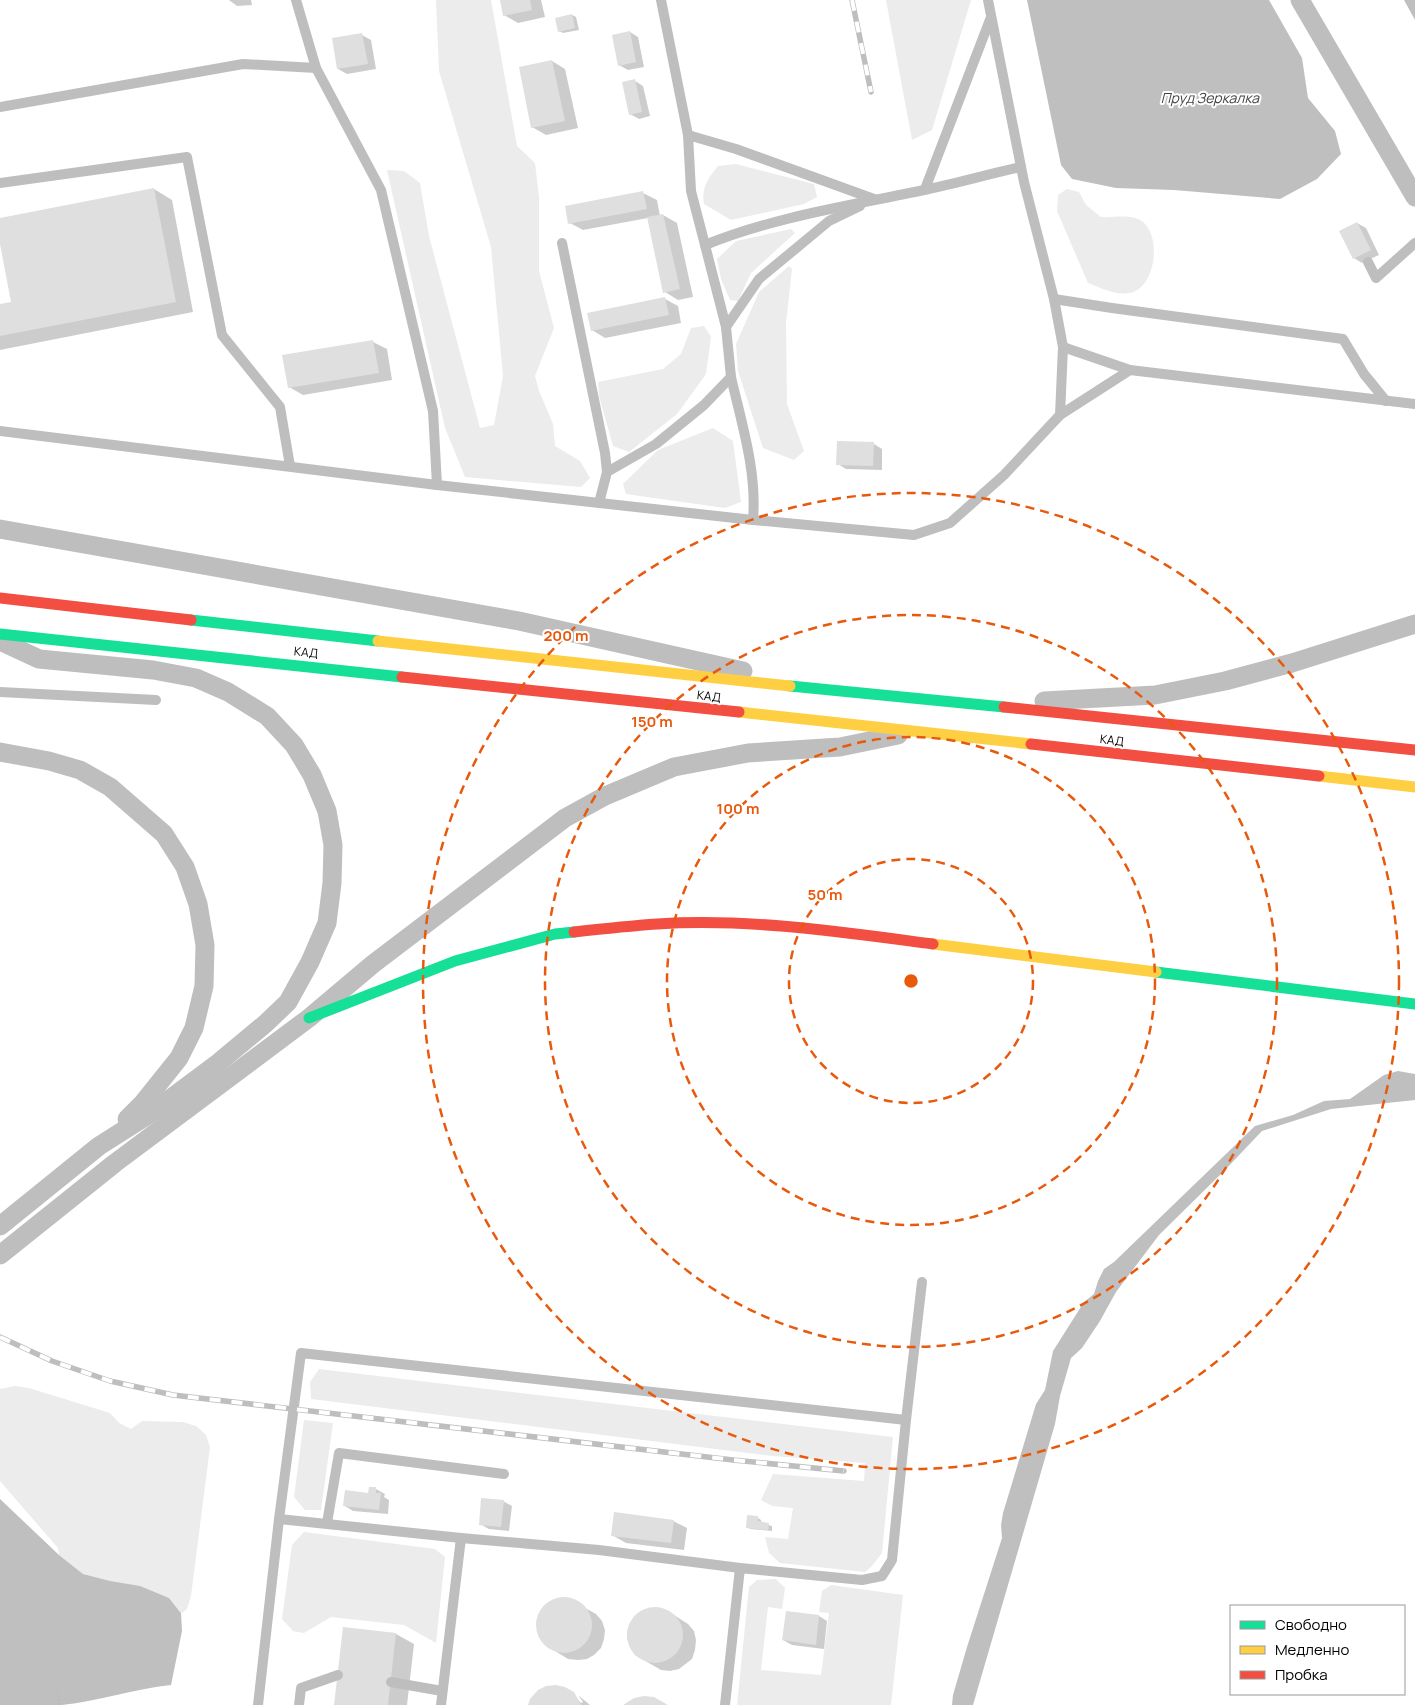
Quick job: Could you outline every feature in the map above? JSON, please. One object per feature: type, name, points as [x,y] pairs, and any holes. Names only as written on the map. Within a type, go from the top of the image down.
[{"type":"main road","name":"КАД","points":[[0,598],[725,680],[970,703],[1415,750]]},
{"type":"main road","name":"КАД","points":[[0,634],[538,690],[721,712],[918,731],[1415,787]]},
{"type":"main road","points":[[309,1018],[455,961],[555,934],[667,924],[732,924],[807,928],[1415,1004]]},
{"type":"street","points":[[1300,0],[1415,197]]},
{"type":"street","points":[[0,529],[519,621],[822,688]]},
{"type":"street","points":[[970,703],[1155,695],[1225,681],[1282,666],[1415,624]]},
{"type":"street","points":[[0,642],[39,658],[152,670],[196,678],[228,692],[266,716],[294,745],[312,775],[327,811],[334,845],[327,923],[310,962],[288,1002],[218,1063],[151,1113],[100,1146]]},
{"type":"street","points":[[0,1255],[115,1163],[309,1018],[373,964],[565,818],[605,796],[674,767],[748,753],[840,747],[918,731]]},
{"type":"street","points":[[0,752],[49,761],[80,770],[110,787],[164,834],[184,868],[198,904],[206,944],[204,986],[194,1028],[179,1058],[144,1103],[100,1146],[0,1226]]},
{"type":"lane","points":[[296,0],[316,68],[381,190],[433,410],[437,485]]},
{"type":"lane","points":[[661,0],[688,135],[690,191],[726,327],[731,377],[752,465],[755,497],[753,520]]},
{"type":"lane","points":[[988,0],[1021,166],[1054,299],[1063,347],[1060,415]]},
{"type":"lane","points":[[925,190],[991,16]]},
{"type":"lane","points":[[0,107],[243,64],[316,68]]},
{"type":"lane","points":[[688,135],[736,149],[875,200]]},
{"type":"lane","points":[[0,183],[187,157],[222,335],[280,406],[290,466]]},
{"type":"lane","points":[[705,245],[736,232],[796,215],[925,190],[1021,166]]},
{"type":"lane","points":[[726,327],[759,279],[828,221],[875,200]]},
{"type":"lane","points":[[562,243],[605,453],[607,472],[599,503]]},
{"type":"lane","points":[[1368,262],[1376,278],[1415,243]]},
{"type":"lane","points":[[1054,299],[1343,339],[1364,374],[1386,402]]},
{"type":"lane","points":[[1063,347],[1130,370],[1415,404]]},
{"type":"lane","points":[[0,431],[437,485],[753,520],[914,535],[950,523],[1004,475],[1060,415],[1130,370]]},
{"type":"lane","points":[[607,472],[656,444],[704,405],[731,377]]},
{"type":"lane","points":[[0,692],[156,700]]},
{"type":"lane","points":[[279,1518],[461,1538],[599,1550],[740,1568],[862,1580],[882,1576],[892,1560],[922,1282]]},
{"type":"lane","points":[[258,1705],[279,1518],[302,1353],[906,1420]]},
{"type":"lane","points":[[327,1523],[339,1454],[504,1474]]},
{"type":"lane","points":[[441,1705],[461,1538]]},
{"type":"lane","points":[[725,1705],[740,1568]]},
{"type":"lane","points":[[299,1705],[301,1688],[338,1675]]},
{"type":"lane","points":[[391,1682],[442,1691]]},
{"type":"path","points":[[58,1693],[59,1705]]},
{"type":"shaded area","points":[[436,0],[491,0],[517,146],[535,163],[539,197],[539,271],[554,328],[535,376],[539,391],[553,424],[555,446],[580,461],[590,478],[581,487],[465,477],[445,428],[387,170],[404,171],[420,183],[429,236],[480,428],[494,425],[503,376],[491,247],[439,71]]},
{"type":"shaded area","points":[[886,0],[971,0],[932,130],[912,140]]},
{"type":"shaded area","points":[[736,164],[814,184],[817,197],[804,204],[731,220],[704,204],[703,198],[704,188],[708,179],[718,166]]},
{"type":"shaded area","points":[[1067,189],[1079,192],[1086,205],[1101,217],[1123,216],[1139,219],[1149,229],[1154,249],[1153,260],[1147,280],[1141,287],[1133,292],[1121,293],[1088,283],[1057,211],[1058,195]]},
{"type":"shaded area","points":[[791,229],[795,233],[751,273],[738,301],[730,300],[721,279],[717,259],[736,241]]},
{"type":"shaded area","points":[[789,266],[792,269],[786,323],[787,404],[804,451],[794,460],[763,448],[738,371],[736,344],[759,292]]},
{"type":"shaded area","points":[[704,326],[711,337],[706,374],[677,414],[629,452],[613,446],[599,396],[598,382],[663,369],[681,354],[691,328]]},
{"type":"shaded area","points":[[713,428],[733,441],[741,502],[725,508],[626,494],[623,484],[658,450]]},
{"type":"shaded area","points":[[319,1369],[893,1437],[882,1553],[865,1572],[780,1563],[769,1553],[765,1537],[788,1539],[793,1508],[772,1506],[761,1500],[773,1474],[864,1481],[865,1463],[772,1456],[311,1399],[310,1382]]},
{"type":"shaded area","points":[[15,1386],[29,1388],[110,1413],[119,1423],[131,1429],[142,1421],[183,1422],[196,1426],[206,1435],[210,1447],[191,1596],[187,1609],[182,1613],[169,1598],[83,1574],[59,1555],[58,1548],[0,1481],[0,1389]]},
{"type":"shaded area","points":[[304,1420],[333,1423],[321,1510],[305,1510],[294,1497]]},
{"type":"shaded area","points":[[304,1532],[435,1549],[445,1557],[436,1643],[404,1625],[331,1617],[304,1633],[293,1631],[282,1619],[292,1545]]},
{"type":"shaded area","points":[[776,1579],[785,1588],[782,1609],[768,1607],[761,1670],[821,1675],[829,1613],[819,1612],[822,1591],[831,1585],[903,1595],[891,1705],[737,1705],[749,1587],[757,1580]]},
{"type":"water","name":"Пруд Зеркалка","points":[[1027,0],[1269,0],[1302,58],[1308,98],[1335,131],[1341,154],[1317,179],[1280,199],[1174,190],[1116,188],[1072,179],[1061,165]]},
{"type":"water","points":[[1404,0],[1415,0],[1415,20]]},
{"type":"water","points":[[1398,1071],[1415,1074],[1415,1100],[1331,1109],[1262,1131],[1159,1235],[1116,1292],[1082,1348],[1071,1358],[1060,1396],[1055,1424],[973,1705],[952,1705],[953,1695],[967,1647],[1002,1538],[1001,1525],[1003,1513],[1036,1404],[1045,1390],[1053,1351],[1084,1302],[1094,1294],[1104,1269],[1114,1262],[1255,1126],[1293,1115],[1324,1101],[1350,1099],[1384,1075]]},
{"type":"water","points":[[0,1499],[59,1555],[83,1574],[140,1586],[169,1598],[181,1613],[182,1631],[171,1685],[62,1705],[0,1705]]},
{"type":"building","points":[[500,0],[530,0],[532,10],[503,16]]},
{"type":"building","points":[[572,14],[575,28],[558,32],[555,18]]},
{"type":"building","points":[[630,31],[636,62],[618,66],[612,35]]},
{"type":"building","points":[[362,33],[368,64],[337,69],[332,38]]},
{"type":"building","points":[[552,60],[565,121],[531,128],[519,67]]},
{"type":"building","points":[[635,79],[642,112],[629,115],[622,82]]},
{"type":"building","points":[[154,188],[176,302],[0,336],[0,304],[11,302],[0,244],[0,218]]},
{"type":"building","points":[[643,191],[647,209],[568,224],[565,206]]},
{"type":"building","points":[[663,214],[680,289],[663,293],[647,217]]},
{"type":"building","points":[[1357,222],[1371,250],[1353,259],[1339,231]]},
{"type":"building","points":[[665,297],[669,315],[591,331],[587,313]]},
{"type":"building","points":[[373,340],[379,373],[288,388],[282,355]]},
{"type":"building","points":[[837,441],[874,442],[873,466],[836,465]]},
{"type":"building","points":[[369,1487],[376,1487],[376,1493],[381,1493],[379,1510],[343,1506],[345,1490],[368,1493]]},
{"type":"building","points":[[481,1498],[504,1500],[501,1527],[479,1525]]},
{"type":"building","points":[[614,1512],[674,1520],[671,1543],[611,1536]]},
{"type":"building","points":[[747,1515],[758,1516],[758,1521],[769,1523],[768,1530],[746,1528]]},
{"type":"building","points":[[559,1597],[569,1597],[584,1605],[590,1614],[592,1625],[590,1636],[584,1645],[569,1653],[559,1653],[548,1648],[541,1641],[536,1630],[536,1620],[541,1609],[548,1602]]},
{"type":"building","points":[[649,1607],[661,1607],[671,1611],[679,1619],[683,1635],[679,1651],[671,1659],[661,1663],[649,1663],[639,1659],[631,1651],[627,1641],[627,1629],[631,1619],[639,1611]]},
{"type":"building","points":[[786,1611],[819,1615],[816,1645],[782,1640]]},
{"type":"building","points":[[343,1627],[396,1633],[388,1705],[334,1705]]},
{"type":"building","points":[[556,1685],[574,1692],[581,1705],[528,1705],[530,1699],[538,1690],[546,1686]]},
{"type":"building","points":[[654,1697],[668,1705],[623,1705],[634,1698]]},
{"type":"railway","points":[[852,0],[871,92]]},
{"type":"railway","points":[[0,1337],[52,1361],[110,1381],[173,1395],[733,1460],[844,1471]]},
{"type":"traffic: fast","points":[[191,620],[378,641]]},
{"type":"traffic: fast","points":[[0,634],[402,677]]},
{"type":"traffic: fast","points":[[790,686],[1004,707]]},
{"type":"traffic: fast","points":[[309,1018],[455,961],[555,934],[574,932]]},
{"type":"traffic: fast","points":[[1156,972],[1415,1004]]},
{"type":"traffic: slow","points":[[378,641],[790,686]]},
{"type":"traffic: slow","points":[[739,712],[1031,744]]},
{"type":"traffic: slow","points":[[1319,776],[1415,787]]},
{"type":"traffic: slow","points":[[933,944],[1156,972]]},
{"type":"traffic: jam","points":[[0,598],[191,620]]},
{"type":"traffic: jam","points":[[402,677],[739,712]]},
{"type":"traffic: jam","points":[[1004,707],[1415,750]]},
{"type":"traffic: jam","points":[[1031,744],[1319,776]]},
{"type":"traffic: jam","points":[[574,932],[657,924],[726,923],[795,927],[933,944]]}]
